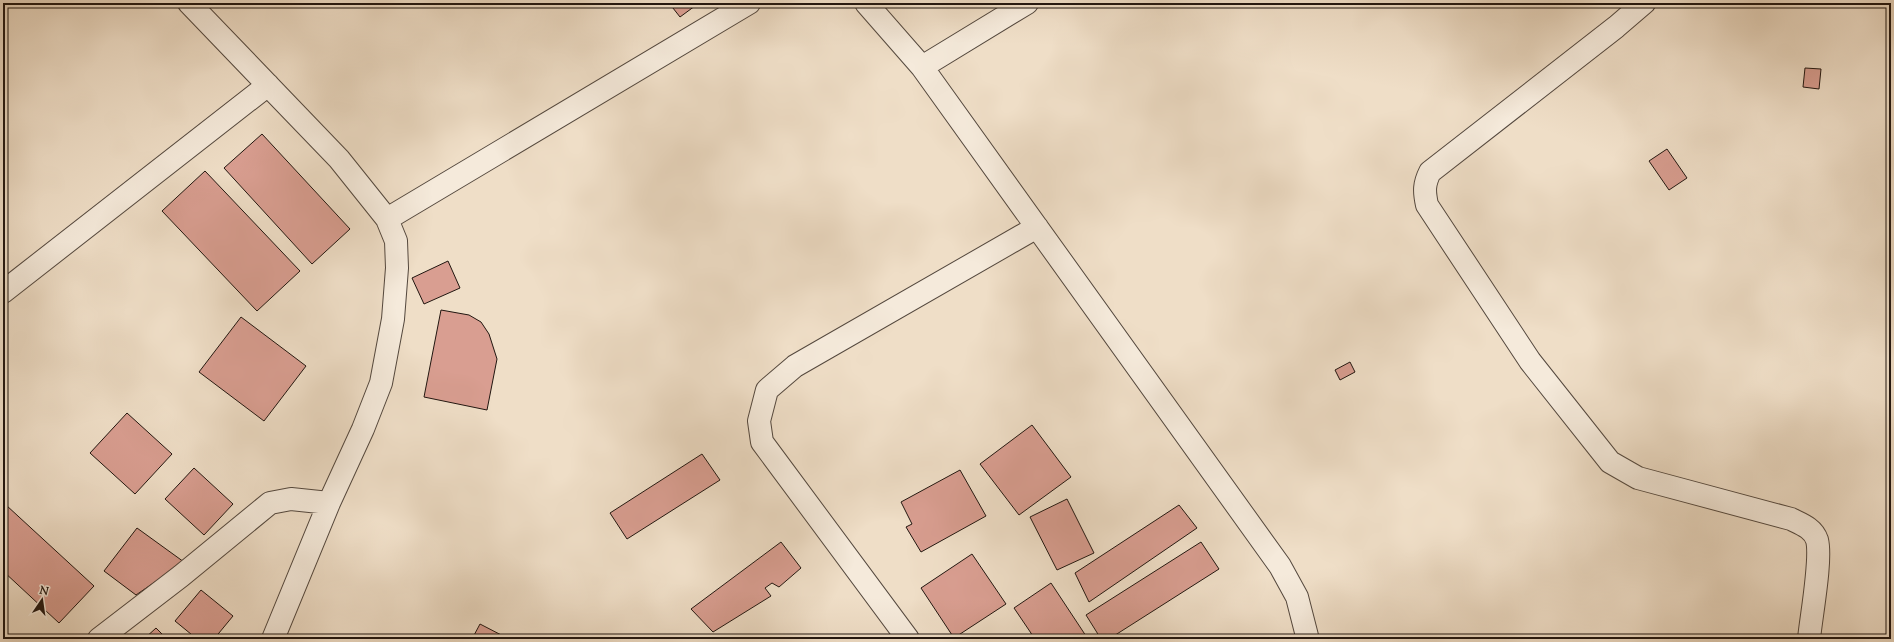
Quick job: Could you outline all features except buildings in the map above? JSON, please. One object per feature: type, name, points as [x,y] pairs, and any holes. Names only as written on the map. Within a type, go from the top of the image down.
[{"type":"street","points":[[189,3],[339,159],[387,219],[396,241],[397,268],[393,319],[381,383],[363,429],[329,503],[273,639]]},
{"type":"street","points":[[387,219],[749,3]]},
{"type":"street","points":[[866,3],[922,67],[1280,566],[1297,597],[1307,636],[1306,639]]},
{"type":"street","points":[[922,67],[1027,3]]},
{"type":"street","points":[[1644,3],[1616,27],[1430,172],[1425,182],[1424,192],[1427,205],[1530,362],[1610,462],[1638,478],[1791,519],[1808,527],[1816,539],[1818,554],[1809,639]]},
{"type":"street","points":[[3,292],[268,85]]},
{"type":"street","points":[[908,639],[762,442],[758,421],[767,390],[795,366],[1037,227]]},
{"type":"street","points":[[100,639],[181,576],[270,503],[291,499],[329,503]]}]
